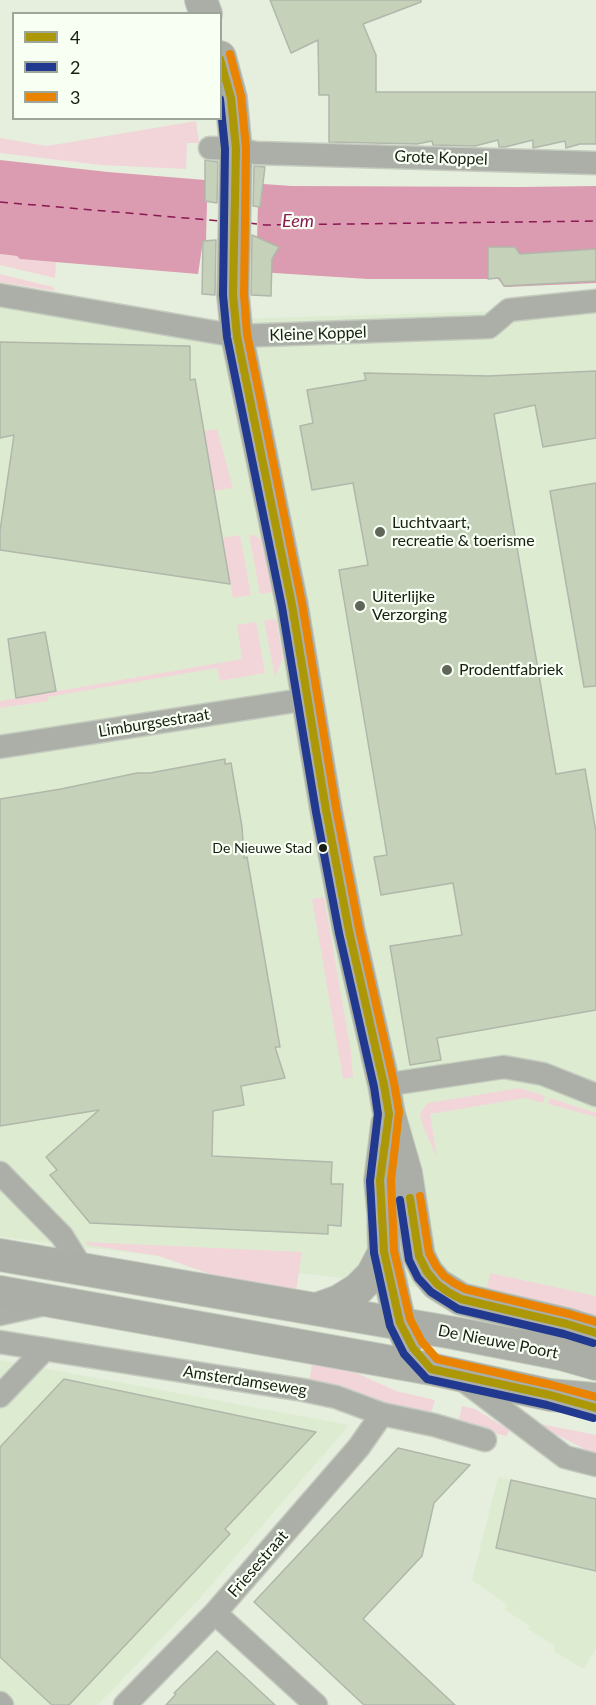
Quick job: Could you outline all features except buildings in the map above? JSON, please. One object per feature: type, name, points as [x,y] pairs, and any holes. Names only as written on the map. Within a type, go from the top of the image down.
[{"type":"street","points":[[222,64],[231,98],[227,151],[237,336],[270,494],[326,810],[386,1099],[380,1180],[384,1252],[400,1323],[413,1348],[444,1372],[565,1457],[596,1465]]},
{"type":"street","name":"Grote Koppel","points":[[227,151],[596,163]]},
{"type":"street","name":"Kleine Koppel","points":[[0,294],[237,336],[489,327],[509,310],[596,301]]},
{"type":"street","name":"Limburgsestraat","points":[[0,747],[308,699]]},
{"type":"street","points":[[386,1099],[504,1067],[543,1074],[596,1095]]},
{"type":"street","name":"De Nieuwe Poort","points":[[386,1099],[406,1173],[419,1256],[427,1272],[437,1284],[461,1299],[596,1333]]},
{"type":"street","points":[[0,1173],[62,1236],[82,1268]]},
{"type":"street","points":[[317,1309],[339,1301],[358,1289],[372,1275],[384,1252]]},
{"type":"street","points":[[0,1255],[400,1323]]},
{"type":"street","points":[[0,1292],[444,1372],[550,1395],[596,1408]]},
{"type":"street","points":[[0,1314],[57,1302]]},
{"type":"street","name":"De Nieuwe Poort","points":[[400,1323],[561,1354],[596,1364]]},
{"type":"street","name":"Amsterdamseweg","points":[[0,1342],[303,1390],[336,1397],[382,1414],[434,1425],[485,1440]]},
{"type":"street","points":[[0,1396],[45,1349]]},
{"type":"street","points":[[561,1354],[596,1354]]},
{"type":"street","points":[[550,1395],[596,1399]]},
{"type":"street","name":"Friesestraat","points":[[125,1705],[215,1613],[359,1447],[382,1414]]},
{"type":"street","points":[[215,1613],[316,1705]]},
{"type":"shaded area","points":[[196,121],[199,143],[187,143],[186,169],[101,165],[0,153],[0,138],[47,146]]},
{"type":"shaded area","points":[[0,254],[17,256],[20,259],[56,262],[55,278],[0,265]]},
{"type":"shaded area","points":[[0,274],[53,287],[55,291],[0,282]]},
{"type":"shaded area","points":[[0,292],[202,320],[596,308],[596,1311],[0,1237]]},
{"type":"shaded area","points":[[217,429],[233,488],[214,491],[204,431]]},
{"type":"shaded area","points":[[249,534],[260,538],[262,543],[272,592],[260,594]]},
{"type":"shaded area","points":[[240,535],[251,595],[233,598],[222,538]]},
{"type":"shaded area","points":[[276,619],[283,658],[275,677],[264,620]]},
{"type":"shaded area","points":[[256,622],[265,673],[220,681],[217,668],[48,697],[48,701],[0,708],[0,701],[242,659],[237,625]]},
{"type":"shaded area","points":[[324,897],[351,1052],[353,1077],[343,1079],[312,899]]},
{"type":"shaded area","points":[[519,1088],[545,1096],[543,1103],[525,1098],[430,1114],[437,1158],[420,1113],[428,1103]]},
{"type":"shaded area","points":[[550,1098],[596,1113],[596,1117],[548,1104]]},
{"type":"shaded area","points":[[86,1243],[302,1252],[296,1292],[221,1278],[159,1256]]},
{"type":"shaded area","points":[[490,1273],[596,1296],[596,1322],[485,1298]]},
{"type":"shaded area","points":[[0,1360],[349,1425],[200,1598],[98,1705],[0,1705]]},
{"type":"shaded area","points":[[312,1364],[348,1369],[396,1391],[435,1400],[431,1413],[427,1417],[311,1382]]},
{"type":"shaded area","points":[[462,1406],[475,1409],[509,1430],[507,1436],[465,1427],[459,1419]]},
{"type":"shaded area","points":[[536,1424],[596,1435],[596,1455]]},
{"type":"shaded area","points":[[498,1477],[596,1499],[596,1649],[583,1669],[554,1651],[555,1646],[528,1629],[530,1626],[505,1610],[508,1605],[472,1580]]},
{"type":"water","name":"Eem","points":[[0,160],[205,180],[205,202],[261,203],[263,184],[292,186],[596,186],[596,283],[505,287],[498,279],[368,279],[259,272],[276,253],[274,245],[268,242],[203,241],[198,274],[20,259],[17,256],[0,254]]},
{"type":"pier","points":[[207,202],[258,202],[257,242],[206,241]]},
{"type":"ferry route","points":[[0,202],[220,221]]},
{"type":"ferry route","points":[[249,223],[265,225],[596,221]]},
{"type":"transit line","name":"3","points":[[230,54],[241,96],[246,148],[244,295],[247,334],[302,603],[336,808],[359,929],[399,1112],[391,1180],[394,1251],[410,1319],[422,1342],[437,1359],[596,1397]]},
{"type":"transit line","name":"4","points":[[222,66],[231,98],[236,149],[233,295],[237,336],[292,605],[326,810],[349,931],[389,1114],[380,1180],[384,1252],[400,1323],[413,1348],[431,1369],[550,1395],[596,1408]]},
{"type":"transit line","name":"2","points":[[222,119],[225,149],[223,295],[227,337],[282,607],[316,812],[339,933],[374,1087],[378,1114],[370,1181],[374,1253],[390,1326],[404,1354],[427,1379],[547,1405],[593,1418]]},
{"type":"transit line","name":"3","points":[[420,1196],[429,1253],[444,1276],[465,1289],[596,1322]]},
{"type":"transit line","name":"4","points":[[410,1198],[419,1256],[427,1272],[448,1292],[461,1299],[596,1333]]},
{"type":"transit line","name":"2","points":[[400,1200],[409,1260],[418,1278],[431,1292],[458,1309],[593,1343]]},
{"type":"place","name":"Luchtvaart, recreatie & toerisme","points":[[380,532]]},
{"type":"place","name":"Uiterlijke Verzorging","points":[[360,606]]},
{"type":"place","name":"Prodentfabriek","points":[[447,670]]},
{"type":"place","name":"De Nieuwe Stad","points":[[323,848]]}]
